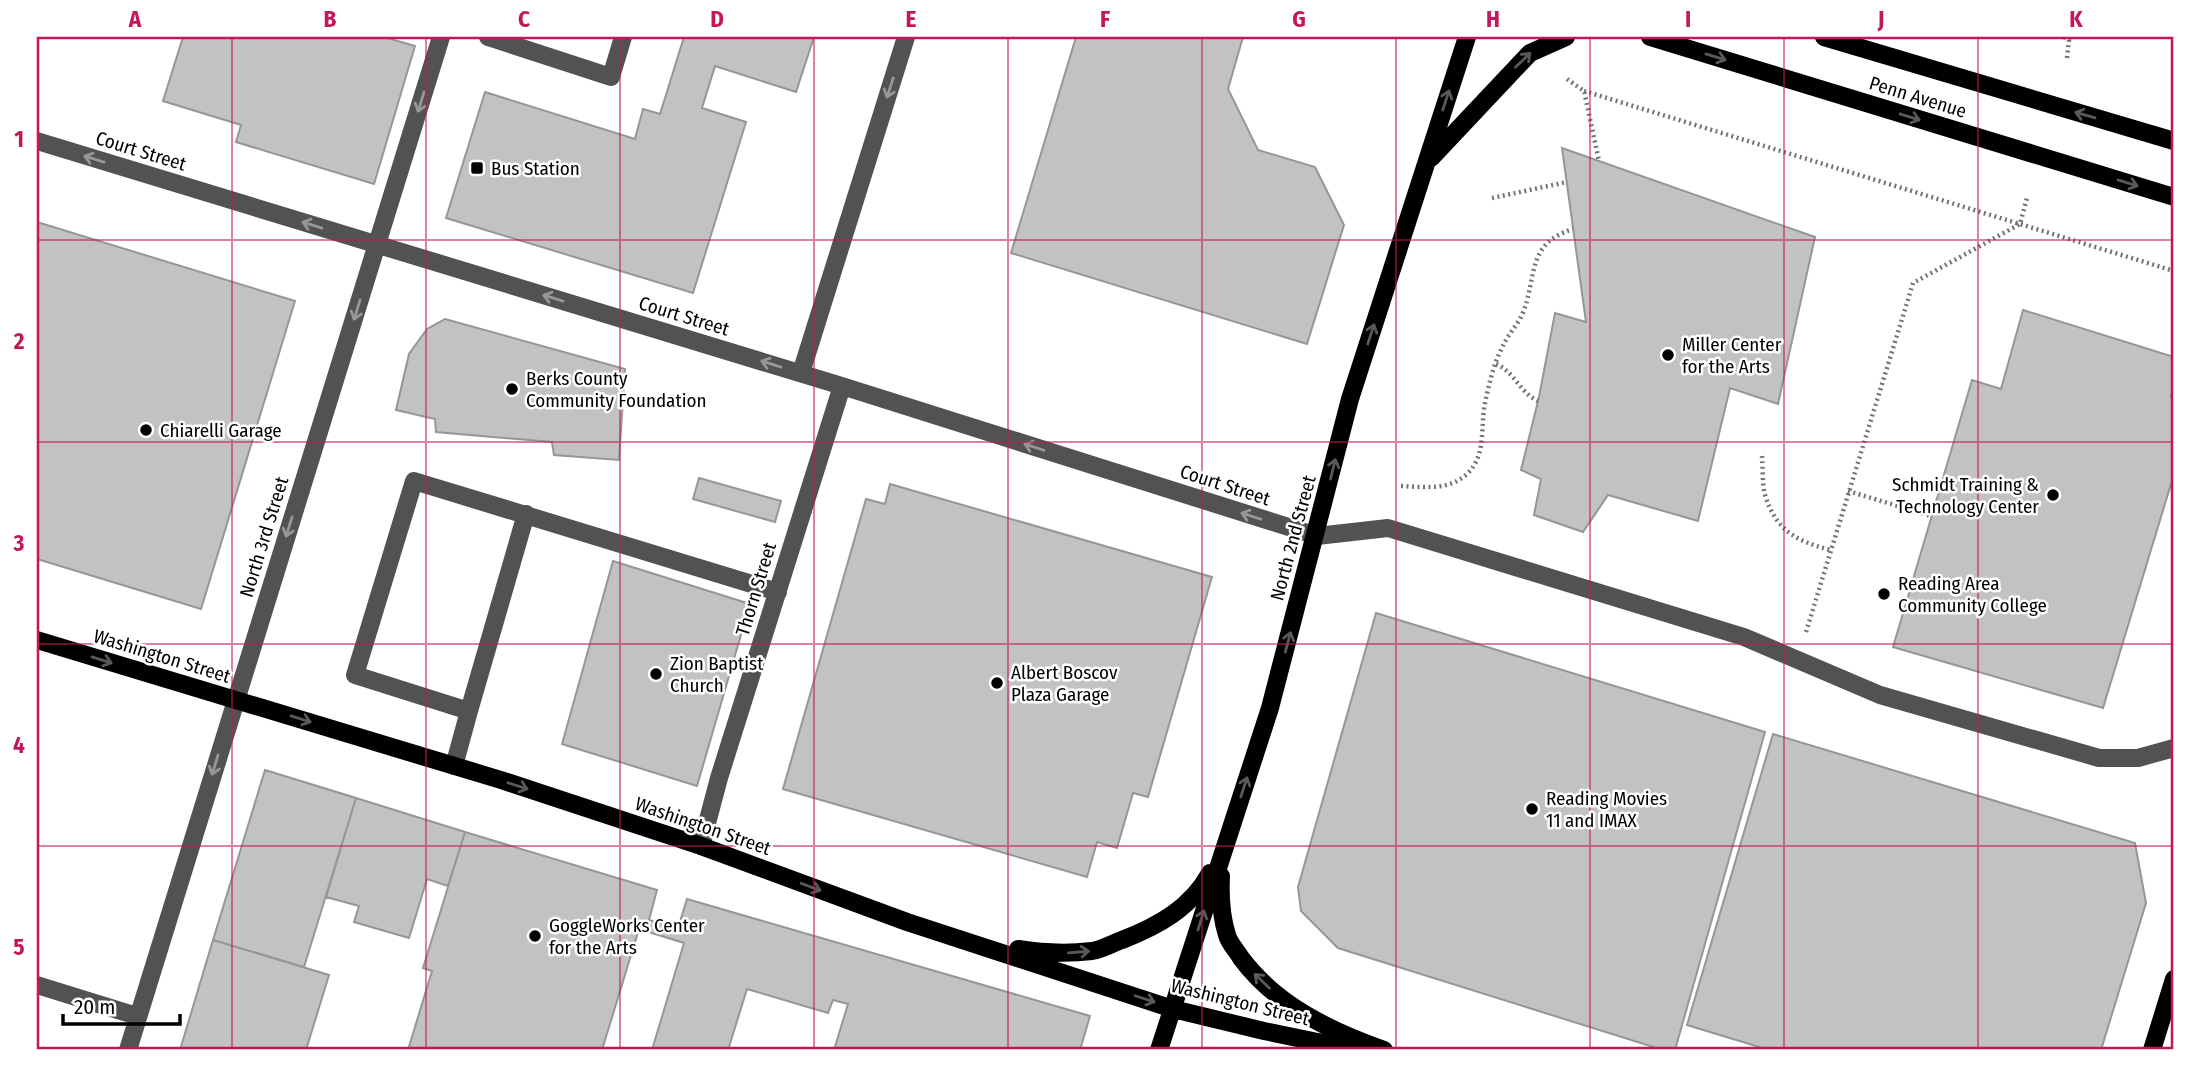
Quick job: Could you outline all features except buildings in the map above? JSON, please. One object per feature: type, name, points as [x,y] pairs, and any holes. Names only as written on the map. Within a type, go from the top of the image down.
[{"type":"main road","name":"North 2nd Street","points":[[1159,1050],[1270,708],[1317,536],[1350,399],[1467,37]]},
{"type":"main road","points":[[1426,163],[1530,52],[1566,37]]},
{"type":"main road","name":"Penn Avenue","points":[[1650,37],[2174,197]]},
{"type":"main road","name":"Penn Avenue","points":[[1824,37],[2174,141]]},
{"type":"main road","name":"Washington Street","points":[[37,640],[454,766],[701,846],[906,922],[1173,1009],[1356,1050]]},
{"type":"main road","points":[[964,940],[1051,954],[1096,950],[1144,932],[1178,912],[1203,887],[1222,852]]},
{"type":"main road","points":[[1222,852],[1220,898],[1227,938],[1249,968],[1306,1016],[1348,1037],[1384,1050]]},
{"type":"main road","points":[[2152,1050],[2174,979]]},
{"type":"street","name":"North 3rd Street","points":[[128,1050],[441,37]]},
{"type":"street","points":[[488,37],[611,77],[623,37]]},
{"type":"street","points":[[801,373],[906,37]]},
{"type":"street","name":"Court Street","points":[[37,141],[801,373],[1317,536]]},
{"type":"street","name":"Thorn Street","points":[[701,846],[719,778],[842,386]]},
{"type":"street","points":[[469,711],[355,675],[414,481],[778,592]]},
{"type":"street","points":[[454,766],[526,514]]},
{"type":"street","points":[[1317,536],[1388,528],[1744,637],[1880,695],[2099,758],[2138,758],[2174,748]]},
{"type":"street","points":[[37,985],[137,1016]]},
{"type":"path","points":[[2064,37],[2069,40],[2067,58]]},
{"type":"path","points":[[1567,79],[1584,91],[2174,271]]},
{"type":"path","points":[[1584,91],[1599,161]]},
{"type":"path","points":[[1492,198],[1567,183]]},
{"type":"path","points":[[1798,660],[1913,282],[2020,224],[2027,198]]},
{"type":"path","points":[[1401,486],[1434,488],[1451,484],[1468,474],[1483,441],[1484,405],[1496,364],[1504,343],[1522,315],[1534,264],[1543,247],[1559,233],[1573,229]]},
{"type":"path","points":[[1496,364],[1505,368],[1518,386],[1538,401]]},
{"type":"path","points":[[1762,456],[1765,493],[1783,528],[1801,542],[1830,550]]},
{"type":"path","points":[[1848,491],[1931,516]]},
{"type":"place","name":"Bus Station","points":[[477,168]]},
{"type":"place","name":"Miller Center for the Arts","points":[[1668,355]]},
{"type":"place","name":"Berks County Community Foundation","points":[[512,389]]},
{"type":"place","name":"Chiarelli Garage","points":[[146,430]]},
{"type":"place","name":"Schmidt Training & Technology Center","points":[[2053,495]]},
{"type":"place","name":"Reading Area Community College","points":[[1884,594]]},
{"type":"place","name":"Zion Baptist Church","points":[[656,674]]},
{"type":"place","name":"Albert Boscov Plaza Garage","points":[[997,683]]},
{"type":"place","name":"Reading Movies 11 and IMAX","points":[[1532,809]]},
{"type":"place","name":"GoggleWorks Center for the Arts","points":[[535,936]]}]
